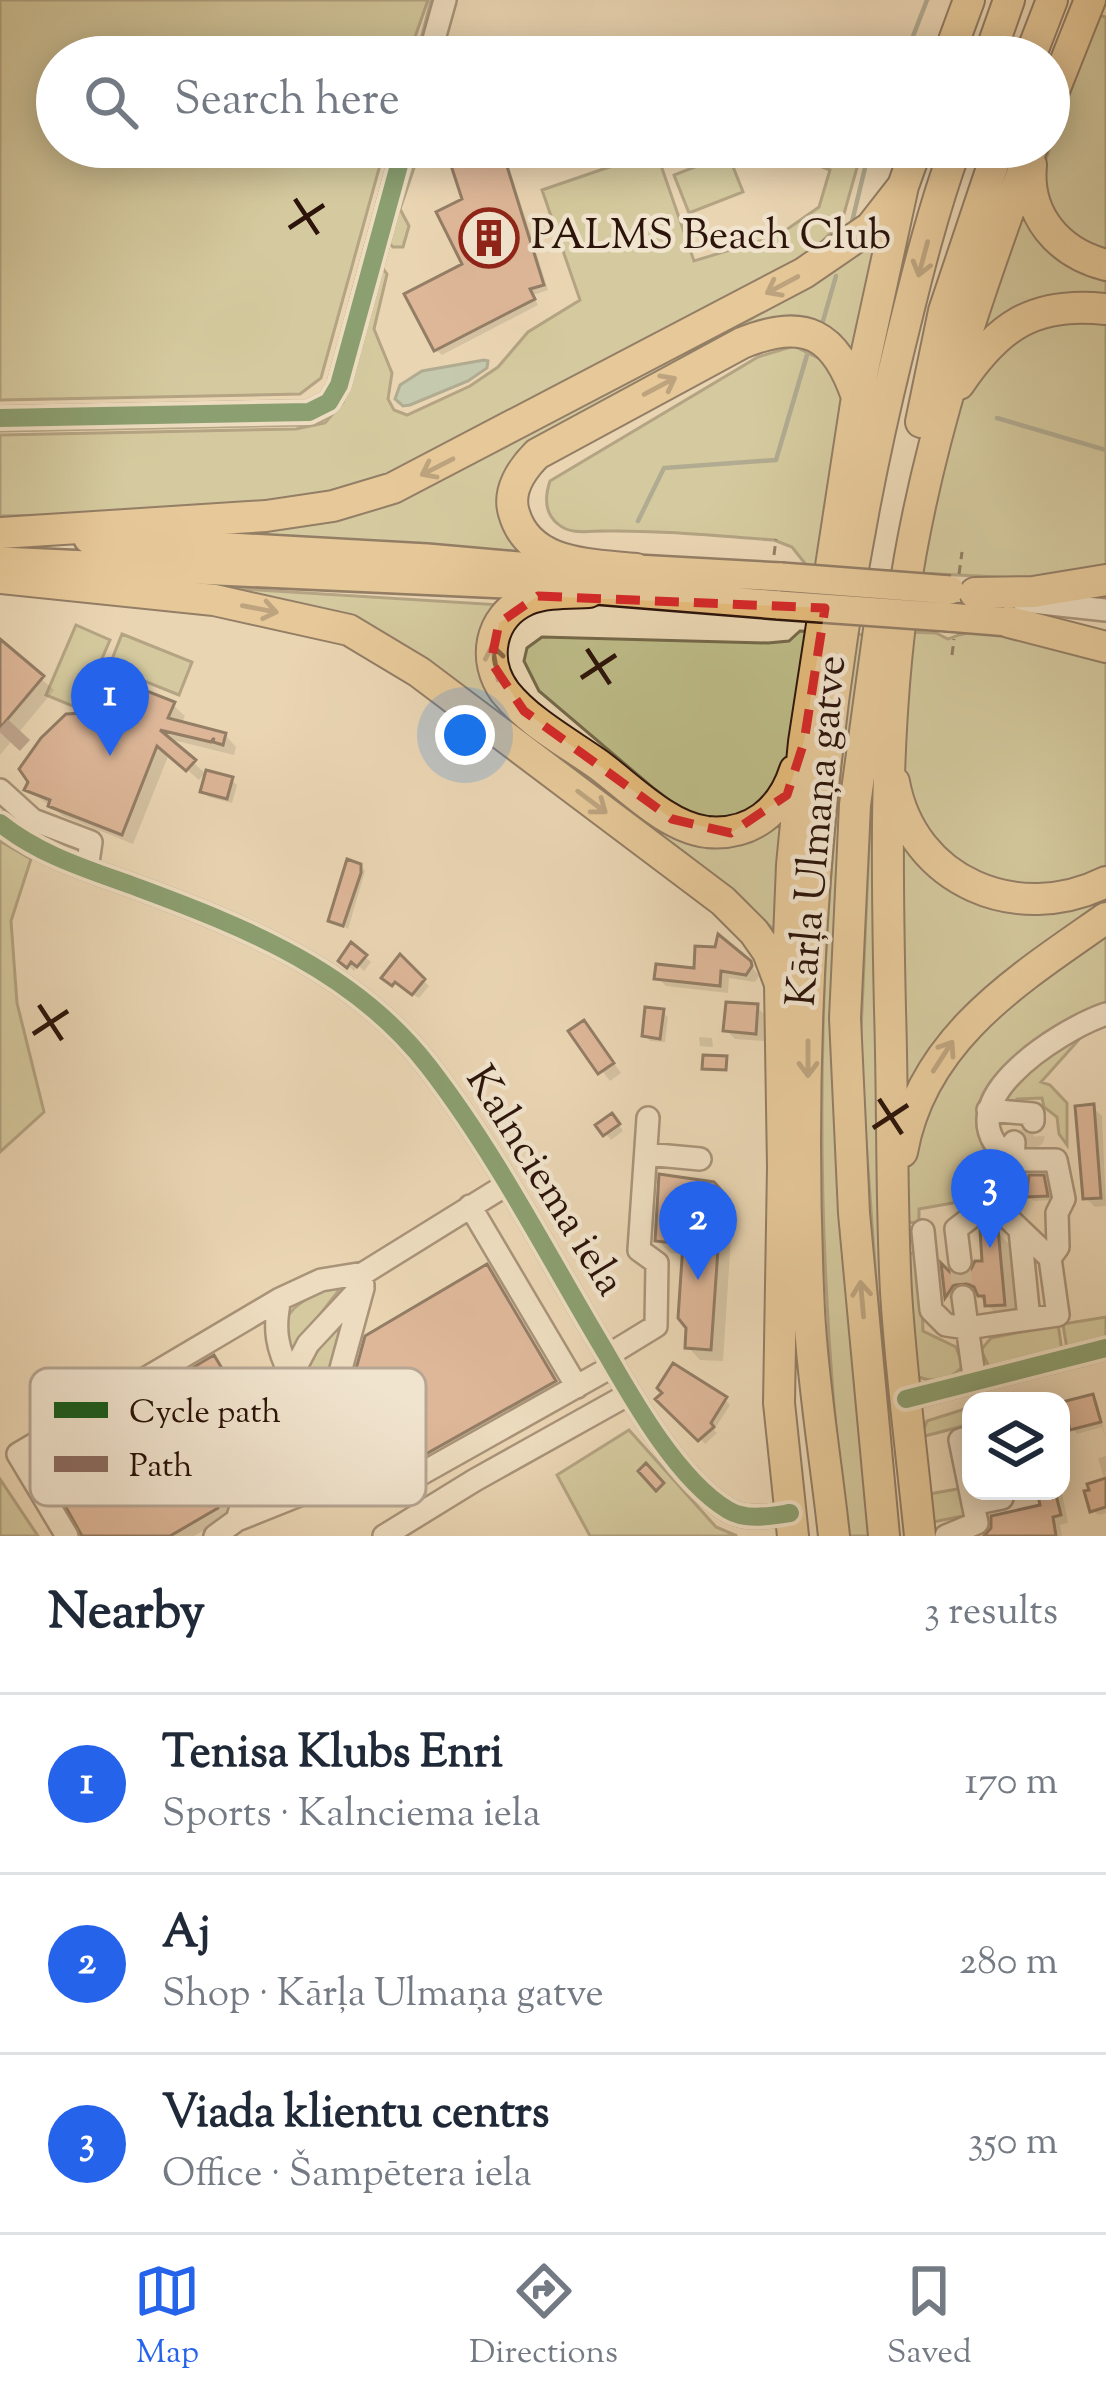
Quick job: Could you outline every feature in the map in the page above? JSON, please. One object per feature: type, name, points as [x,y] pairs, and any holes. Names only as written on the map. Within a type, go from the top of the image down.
[{"type":"highway","points":[[956,36],[969,0]]},
{"type":"highway","points":[[996,36],[1010,0]]},
{"type":"highway","points":[[1038,36],[1052,0]]},
{"type":"highway","points":[[1070,51],[1090,0]]},
{"type":"highway","points":[[791,1524],[779,1403],[783,1048],[792,865],[804,742],[857,398],[909,168]]},
{"type":"highway","name":"Kārļa Ulmaņa gatve","points":[[834,1536],[808,1276],[808,988],[821,803],[873,455],[950,168]]},
{"type":"highway","name":"Kārļa Ulmaņa gatve","points":[[884,1536],[847,1113],[845,1018],[855,805],[884,596],[944,310],[992,168]]},
{"type":"highway","points":[[903,1223],[885,829],[903,601],[939,422],[976,299],[1026,168]]},
{"type":"highway","points":[[1032,168],[1031,186],[1042,220],[1067,249],[1106,265]]},
{"type":"highway","points":[[0,534],[266,517],[334,506],[393,488],[804,274],[871,227],[903,186]]},
{"type":"highway","points":[[939,422],[977,358],[1007,328],[1046,311],[1106,309]]},
{"type":"highway","points":[[636,568],[574,562],[528,540],[512,506],[518,480],[530,461],[577,430],[768,332],[815,334],[848,370],[857,398]]},
{"type":"highway","points":[[0,578],[191,598],[285,614],[349,630],[389,651],[737,914],[768,952],[779,984],[783,1048]]},
{"type":"highway","points":[[957,602],[1106,580]]},
{"type":"highway","points":[[590,592],[538,596],[506,614],[490,648],[495,676],[524,711],[672,819],[701,831],[731,833],[750,826],[787,795],[804,742]]},
{"type":"highway","points":[[1009,622],[1106,646]]},
{"type":"highway","points":[[890,728],[893,777],[903,814],[924,846],[952,872],[993,896],[1026,902],[1061,899],[1106,882]]},
{"type":"highway","points":[[876,1458],[890,1381],[911,1118],[949,1047],[973,1018],[1004,989],[1106,918]]},
{"type":"highway","points":[[896,1294],[923,1530]]},
{"type":"highway","points":[[782,1303],[817,1536]]},
{"type":"main road","points":[[0,534],[249,546],[564,570],[636,568],[957,602],[1009,622]]},
{"type":"main road","points":[[0,561],[547,586],[590,592],[778,581]]},
{"type":"street","points":[[435,36],[445,0]]},
{"type":"street","points":[[0,418],[309,412],[323,406],[339,385],[398,168]]},
{"type":"street","points":[[957,602],[1106,610]]},
{"type":"street","points":[[1009,622],[1106,632]]},
{"type":"street","points":[[0,790],[33,820],[91,842],[87,868]]},
{"type":"street","name":"Kalnciema iela","points":[[0,823],[44,853],[256,932],[356,994],[390,1024],[429,1066],[506,1185],[651,1429],[725,1509],[791,1524]]},
{"type":"street","points":[[1050,1258],[1058,1247],[1057,1213],[1064,1199],[1060,1168],[1056,1160],[1007,1150],[988,1136],[988,1110],[1010,1076],[1037,1052],[1065,1032],[1106,1014]]},
{"type":"street","points":[[988,1110],[1034,1114],[1033,1121]]},
{"type":"street","points":[[426,1470],[577,1387],[656,1326],[657,1262],[639,1250],[648,1118]]},
{"type":"street","points":[[983,1208],[1020,1230],[1050,1258],[1058,1315],[967,1328],[946,1325],[931,1310],[903,1223],[956,1229],[983,1208],[1014,1184],[1007,1150]]},
{"type":"street","points":[[646,1154],[700,1159]]},
{"type":"street","points":[[298,1368],[308,1344],[364,1280],[506,1185]]},
{"type":"street","points":[[470,1206],[577,1387]]},
{"type":"street","points":[[956,1229],[960,1262]]},
{"type":"street","points":[[1020,1230],[1030,1319]]},
{"type":"street","points":[[163,1368],[320,1280],[364,1280]]},
{"type":"street","points":[[341,1368],[364,1280]]},
{"type":"street","points":[[963,1297],[975,1383]]},
{"type":"street","points":[[280,1299],[275,1321],[284,1368]]},
{"type":"street","points":[[906,1400],[1106,1348]]},
{"type":"street","points":[[384,1536],[629,1394]]},
{"type":"street","points":[[30,1447],[18,1454],[30,1474]]},
{"type":"street","points":[[946,1536],[976,1523],[972,1500]]},
{"type":"street","points":[[973,1504],[992,1500]]},
{"type":"street","points":[[49,1506],[67,1536]]},
{"type":"street","points":[[237,1520],[241,1506]]},
{"type":"street","points":[[215,1536],[237,1520],[278,1506]]},
{"type":"path","points":[[776,539],[778,581]]},
{"type":"path","points":[[952,655],[962,552]]},
{"type":"path","points":[[983,1208],[966,1191],[1007,1150]]},
{"type":"highlighted area","points":[[538,596],[825,608],[804,742],[787,795],[731,833],[672,819],[524,711],[491,662],[499,623]]},
{"type":"shaded area","points":[[0,0],[428,0],[415,36],[36,36],[36,168],[379,168],[321,378],[300,394],[0,400]]},
{"type":"shaded area","points":[[1098,15],[1106,17],[1106,257],[1056,227],[1039,178],[1043,168],[1070,168],[1070,92]]},
{"type":"shaded area","points":[[408,168],[414,168],[400,209],[409,226],[403,247],[387,241]]},
{"type":"shaded area","points":[[606,168],[662,168],[694,261],[779,235],[819,207],[830,170],[825,168],[857,168],[842,221],[802,262],[441,457],[333,497],[144,513],[0,516],[0,435],[296,429],[325,423],[343,402],[381,266],[387,274],[374,329],[392,373],[388,399],[394,410],[407,415],[470,386],[498,367],[528,332],[580,300],[542,190]]},
{"type":"shaded area","points":[[692,168],[734,168],[743,192],[689,213],[674,175]]},
{"type":"shaded area","points":[[1020,205],[1106,273],[1106,299],[975,346]]},
{"type":"shaded area","points":[[883,235],[857,364],[792,323],[518,459],[523,553],[161,535],[282,527],[744,323],[828,275]]},
{"type":"shaded area","points":[[1106,319],[1106,570],[1055,580],[918,573],[954,411],[971,378],[1034,326]]},
{"type":"shaded area","points":[[794,346],[832,365],[846,398],[823,567],[807,566],[792,547],[774,540],[647,531],[580,532],[553,520],[547,504],[550,481],[758,357]]},
{"type":"shaded area","points":[[484,360],[487,368],[468,381],[410,405],[395,399],[400,385],[422,371]]},
{"type":"shaded area","points":[[336,409],[322,421],[306,425],[0,431],[0,424]]},
{"type":"shaded area","points":[[162,584],[502,605],[482,654],[670,829],[789,814],[779,934],[685,853],[435,670]]},
{"type":"shaded area","points":[[76,625],[110,640],[80,709],[46,695]]},
{"type":"shaded area","points":[[800,631],[815,632],[781,791],[726,823],[686,813],[652,787],[539,691],[524,661],[527,648],[542,637],[768,643],[789,641]]},
{"type":"shaded area","points":[[907,632],[936,633],[948,639],[967,633],[1006,633],[1106,659],[1106,871],[1078,884],[1004,888],[932,844],[903,773]]},
{"type":"shaded area","points":[[122,634],[192,662],[179,695],[109,667]]},
{"type":"shaded area","points":[[854,634],[867,635],[849,785],[871,1536],[847,1536],[828,1325],[823,1183],[827,929]]},
{"type":"shaded area","points":[[878,758],[887,1292],[886,1361],[882,1362],[860,1057],[870,821]]},
{"type":"shaded area","points":[[898,838],[946,883],[1106,894],[1106,910],[903,1095]]},
{"type":"shaded area","points":[[0,841],[31,859],[11,921],[17,1003],[44,1112],[0,1152]]},
{"type":"shaded area","points":[[1106,928],[1106,1005],[1033,1045],[991,1081],[979,1103],[977,1127],[987,1154],[965,1190],[969,1200],[919,1209],[919,1223],[905,1222],[902,1202],[912,1136],[954,1050]]},
{"type":"shaded area","points":[[1106,1022],[1083,1035],[1041,1082],[1067,1103],[1067,1145],[1059,1134],[1057,1117],[1044,1107],[1042,1098],[1017,1099],[1014,1109],[1005,1107],[1004,1095],[1037,1061],[1063,1043]]},
{"type":"shaded area","points":[[988,1160],[1005,1168],[1005,1175],[971,1200],[968,1190]]},
{"type":"shaded area","points":[[920,1251],[923,1331],[956,1347],[963,1366],[942,1379],[918,1377],[906,1255]]},
{"type":"shaded area","points":[[340,1283],[292,1351],[286,1337],[288,1316],[305,1300]]},
{"type":"shaded area","points":[[347,1314],[333,1368],[309,1368]]},
{"type":"shaded area","points":[[1106,1317],[1106,1338],[1067,1349],[1063,1324]]},
{"type":"shaded area","points":[[1058,1324],[1062,1351],[990,1369],[981,1350],[991,1338]]},
{"type":"shaded area","points":[[962,1410],[962,1426],[921,1437],[927,1421]]},
{"type":"shaded area","points":[[629,1430],[716,1527],[737,1536],[590,1536],[557,1475]]},
{"type":"shaded area","points":[[0,1479],[38,1536],[0,1536]]},
{"type":"shaded area","points":[[962,1488],[968,1515],[933,1522],[929,1494]]},
{"type":"building","name":"PALMS Beach Club","points":[[452,168],[508,168],[544,285],[530,289],[535,299],[434,351],[404,294],[462,264],[436,212],[462,199]]},
{"type":"building","points":[[0,639],[44,676],[0,728]]},
{"type":"building","points":[[101,673],[175,702],[168,718],[226,733],[223,745],[213,742],[214,738],[211,742],[160,730],[196,760],[186,771],[157,746],[122,835],[48,806],[50,800],[24,790],[28,782],[19,769],[66,714],[85,713]]},
{"type":"building","points":[[206,770],[233,777],[227,799],[200,792]]},
{"type":"building","points":[[347,859],[361,864],[361,873],[343,926],[328,921]]},
{"type":"building","points":[[718,934],[751,961],[746,975],[721,971],[720,986],[654,979],[656,964],[694,968],[695,946],[715,947]]},
{"type":"building","points":[[351,942],[367,955],[357,967],[351,962],[347,968],[338,961]]},
{"type":"building","points":[[400,954],[425,979],[412,995],[381,978]]},
{"type":"building","points":[[726,1002],[758,1004],[756,1034],[723,1031]]},
{"type":"building","points":[[645,1007],[664,1009],[660,1039],[642,1036]]},
{"type":"building","points":[[584,1020],[614,1063],[598,1074],[568,1031]]},
{"type":"building","points":[[703,1055],[727,1056],[726,1070],[702,1069]]},
{"type":"building","points":[[1094,1104],[1101,1198],[1083,1199],[1075,1106]]},
{"type":"building","points":[[612,1113],[620,1124],[603,1136],[595,1125]]},
{"type":"building","points":[[659,1174],[714,1182],[722,1191],[711,1350],[685,1348],[686,1328],[678,1318],[683,1244],[655,1241]]},
{"type":"building","points":[[1029,1175],[1044,1175],[1048,1196],[1026,1197]]},
{"type":"building","points":[[998,1229],[1005,1305],[985,1306],[984,1296],[962,1282],[945,1298],[941,1263],[953,1275],[968,1275],[975,1261],[982,1261],[980,1230]]},
{"type":"building","points":[[487,1264],[556,1381],[426,1454],[426,1368],[356,1368],[365,1336]]},
{"type":"building","points":[[214,1355],[222,1368],[192,1368]]},
{"type":"building","points":[[673,1363],[727,1397],[711,1423],[714,1427],[698,1441],[655,1399]]},
{"type":"building","points":[[1093,1394],[1101,1422],[1070,1430],[1070,1400]]},
{"type":"building","points":[[646,1463],[664,1483],[656,1491],[638,1471]]},
{"type":"building","points":[[1106,1478],[1106,1507],[1090,1512],[1084,1491],[1089,1490],[1087,1484]]},
{"type":"building","points":[[1039,1500],[1057,1500],[1061,1515],[1053,1517],[1056,1536],[984,1536],[991,1528],[991,1516],[1040,1505]]},
{"type":"building","points":[[65,1506],[219,1506],[170,1536],[82,1536]]},
{"type":"waterway","points":[[423,36],[432,0]]},
{"type":"waterway","points":[[913,36],[927,0]]},
{"type":"waterway","points":[[350,304],[387,168]]},
{"type":"waterway","points":[[852,222],[865,168]]},
{"type":"waterway","points":[[823,321],[836,276]]},
{"type":"waterway","points":[[638,521],[664,468],[776,460],[807,355]]},
{"type":"waterway","points":[[997,418],[1106,450]]},
{"type":"tunnel","points":[[1014,1142],[1034,1137],[1033,1121]]},
{"type":"tunnel","points":[[960,1262],[963,1297]]},
{"type":"marked path","points":[[3,725],[33,753]]},
{"type":"cycle path","points":[[0,418],[309,412],[329,402],[339,385],[398,168]]},
{"type":"cycle path","points":[[0,823],[66,861],[259,937],[334,979],[368,1005],[429,1067],[477,1135],[630,1394],[675,1460],[728,1510],[758,1517],[790,1513]]},
{"type":"cycle path","points":[[906,1399],[1106,1348]]},
{"type":"place","name":"PALMS Beach Club","points":[[489,238]]},
{"type":"place","name":"Tenisa Klubs Enri","points":[[110,756]]},
{"type":"place","name":"Viada klientu centrs","points":[[990,1248]]},
{"type":"place","name":"Aj","points":[[698,1280]]}]
